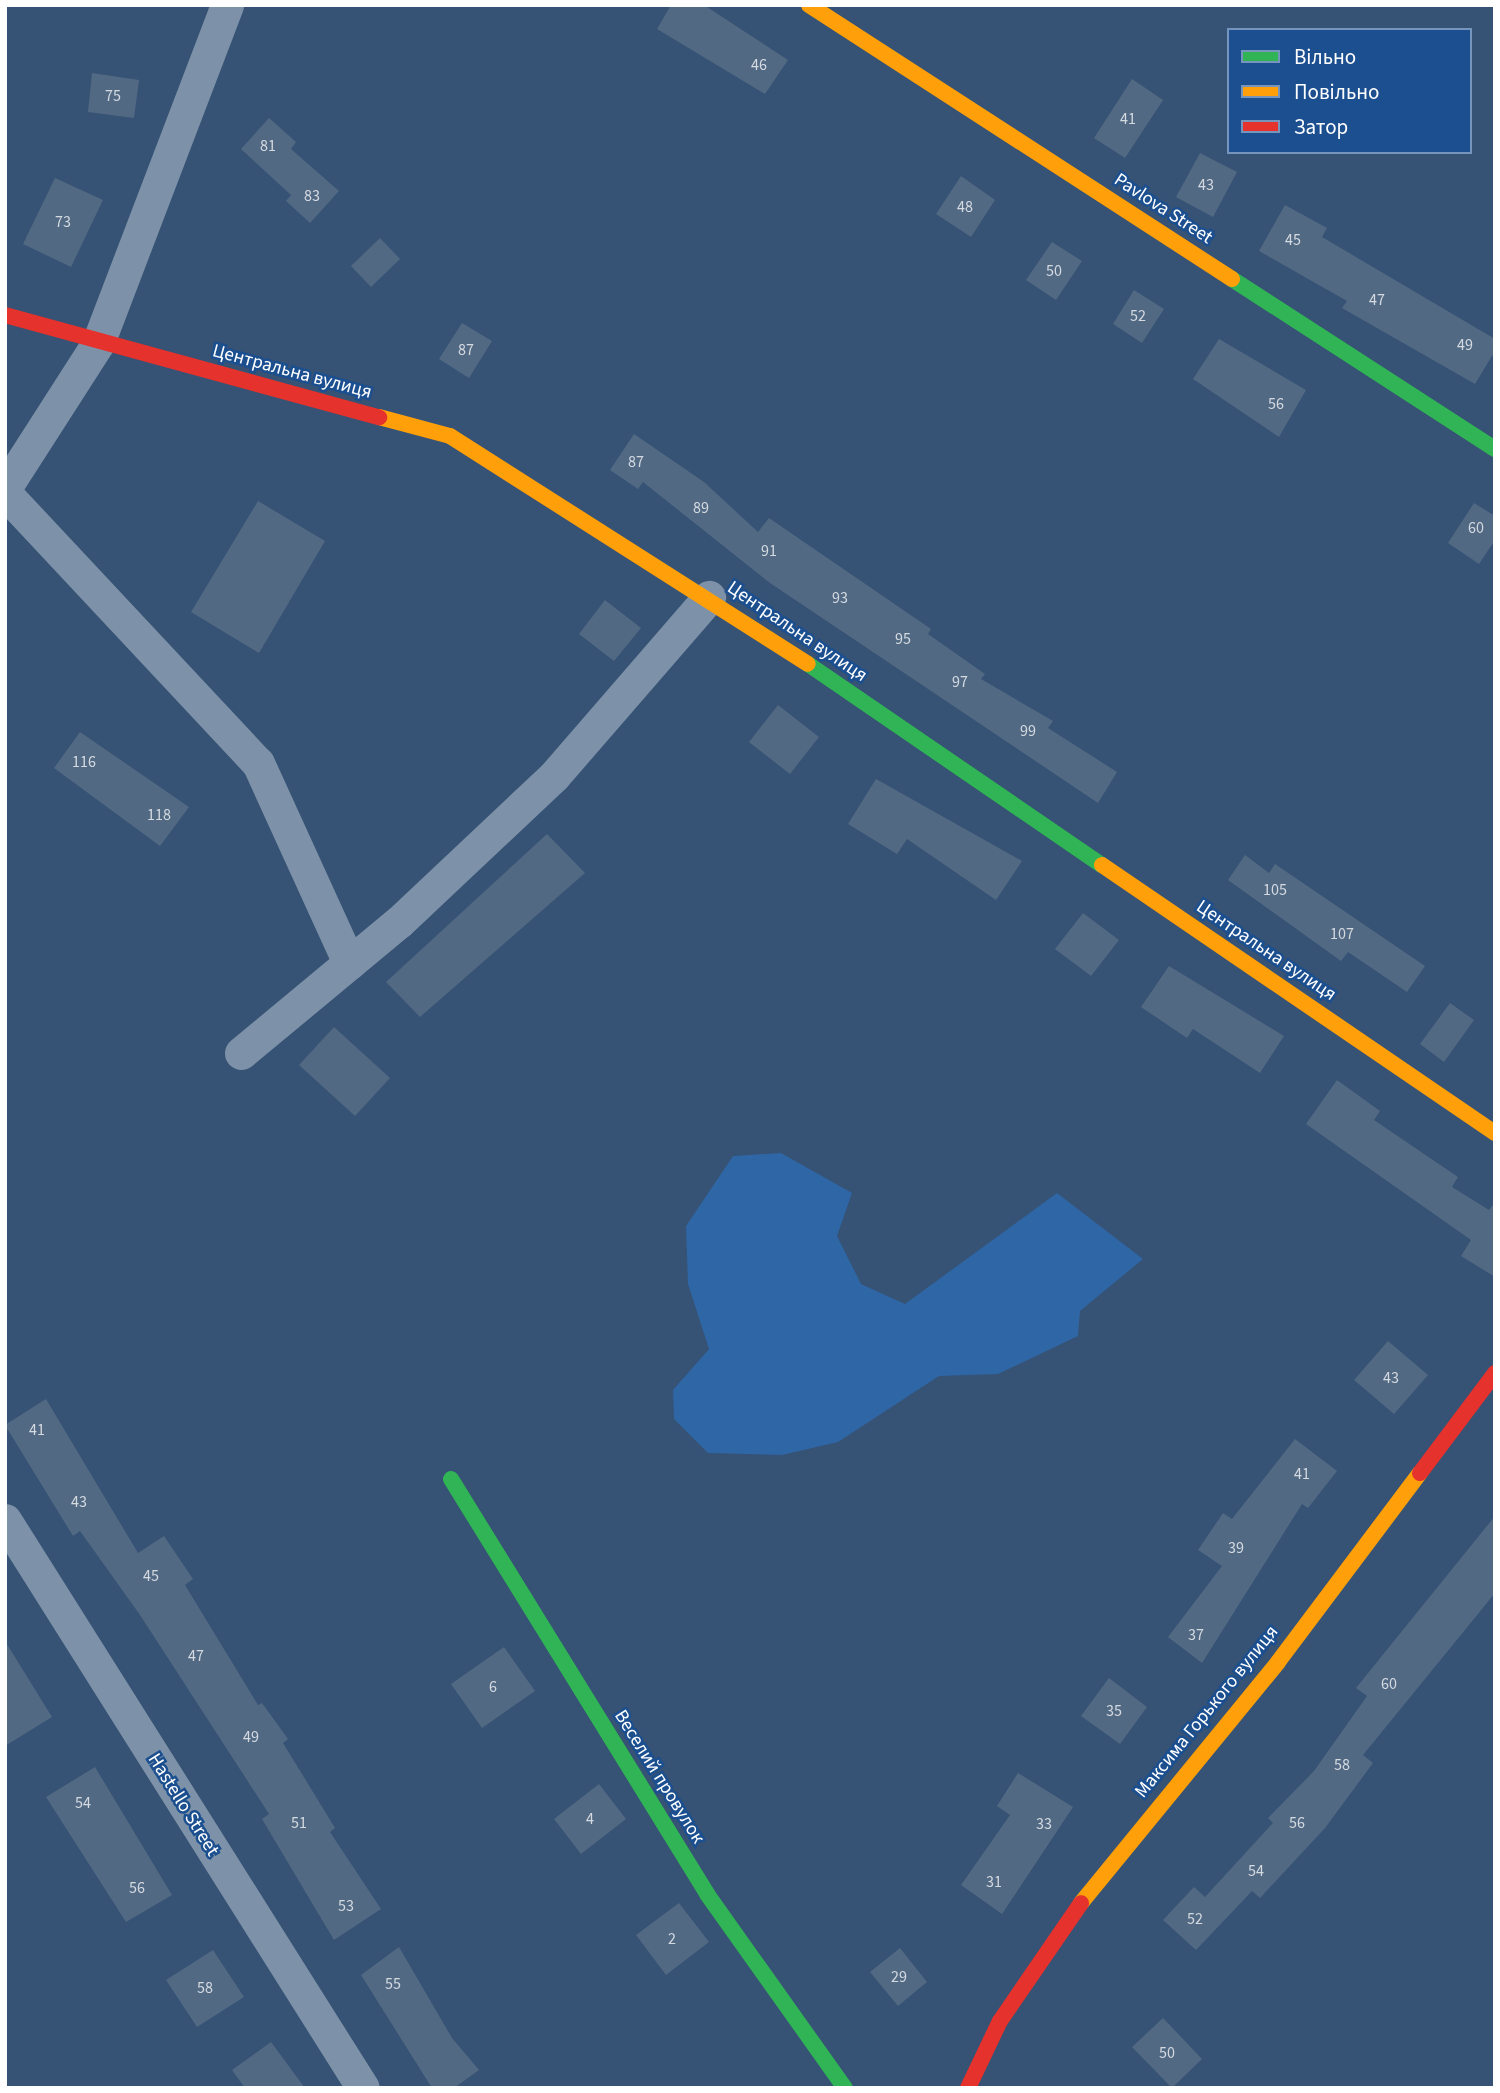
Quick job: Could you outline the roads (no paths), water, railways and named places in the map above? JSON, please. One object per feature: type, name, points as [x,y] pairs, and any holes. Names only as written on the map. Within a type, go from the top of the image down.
[{"type":"street","points":[[5,488],[98,343],[228,5]]},
{"type":"street","name":"Pavlova Street","points":[[808,5],[1495,449]]},
{"type":"street","name":"Центральна вулиця","points":[[5,315],[98,343],[450,436],[709,597],[1495,1133]]},
{"type":"street","points":[[5,493],[258,763],[349,964]]},
{"type":"street","points":[[241,1052],[349,964],[554,776],[709,597]]},
{"type":"street","name":"Максима Горького вулиця","points":[[968,2088],[1000,2021],[1102,1873],[1278,1662],[1495,1373]]},
{"type":"street","name":"Веселий провулок","points":[[452,1479],[707,1894],[845,2088]]},
{"type":"street","name":"Hastello Street","points":[[5,1520],[363,2088]]}]
